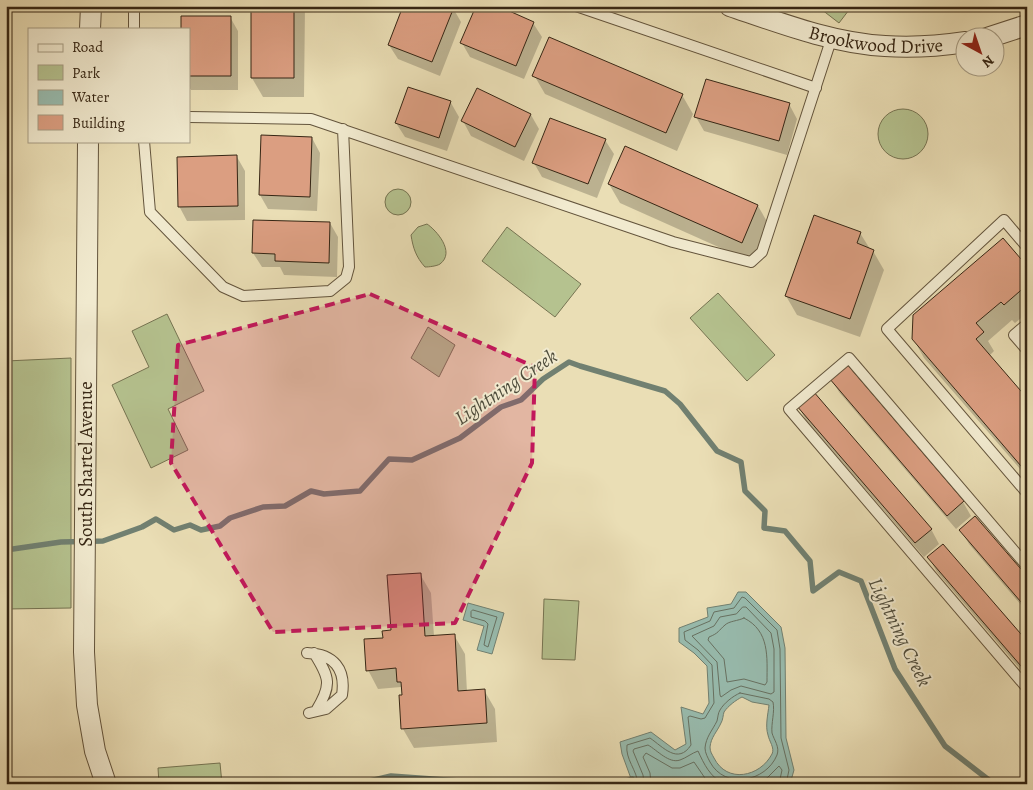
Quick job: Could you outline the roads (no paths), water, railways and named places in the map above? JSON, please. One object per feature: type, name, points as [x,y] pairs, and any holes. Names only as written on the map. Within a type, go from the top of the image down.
[{"type":"street","points":[[90,28],[91,6]]},
{"type":"street","name":"Brookwood Drive","points":[[730,6],[803,30],[884,46],[914,47],[956,43]]},
{"type":"street","points":[[1006,32],[1027,25]]},
{"type":"street","name":"South Shartel Avenue","points":[[88,142],[84,652],[87,705],[95,751],[106,784]]},
{"type":"lane","points":[[134,6],[134,28]]},
{"type":"lane","points":[[576,6],[816,88]]},
{"type":"lane","points":[[190,117],[311,119],[673,242],[751,262],[762,252],[832,37]]},
{"type":"lane","points":[[144,142],[150,212],[224,287],[243,296],[330,291],[346,278],[349,267],[343,129]]},
{"type":"lane","points":[[1027,247],[1004,220],[887,329],[1027,493]]},
{"type":"lane","points":[[1027,324],[1014,335],[1027,350]]},
{"type":"lane","points":[[1027,566],[849,358],[789,408],[1027,688]]},
{"type":"lane","points":[[310,653],[319,653],[331,660],[341,670],[344,682],[342,695],[326,709],[313,712],[325,697],[328,682],[325,670],[310,653]]},
{"type":"water","points":[[738,592],[746,592],[781,627],[785,648],[786,738],[794,770],[790,784],[705,784],[694,782],[689,784],[633,784],[622,754],[620,742],[651,732],[675,750],[686,744],[681,707],[703,714],[709,703],[707,666],[679,642],[679,628],[708,617],[707,608],[731,604]],"holes":[[[742,697],[752,702],[769,705],[767,728],[773,752],[767,762],[752,772],[743,774],[727,772],[720,766],[711,752],[710,747],[713,737],[722,722],[724,712],[735,701]]]},
{"type":"water","points":[[468,603],[504,613],[492,654],[477,650],[484,626],[463,620]]},
{"type":"waterway","name":"Lightning Creek","points":[[6,550],[61,542],[103,541],[142,527],[156,519],[174,530],[190,525],[201,530],[220,526],[230,518],[263,507],[285,506],[311,491],[324,494],[360,491],[389,459],[412,460],[460,438],[501,407],[521,400],[543,379],[569,362],[665,391],[680,404],[717,451],[741,462],[745,491],[765,511],[764,528],[785,531],[810,561],[813,591],[839,572],[861,581],[895,669],[945,746],[994,784]]},
{"type":"waterway","points":[[357,784],[391,776],[474,782],[476,784]]},
{"type":"waterway","points":[[617,784],[632,779]]}]
